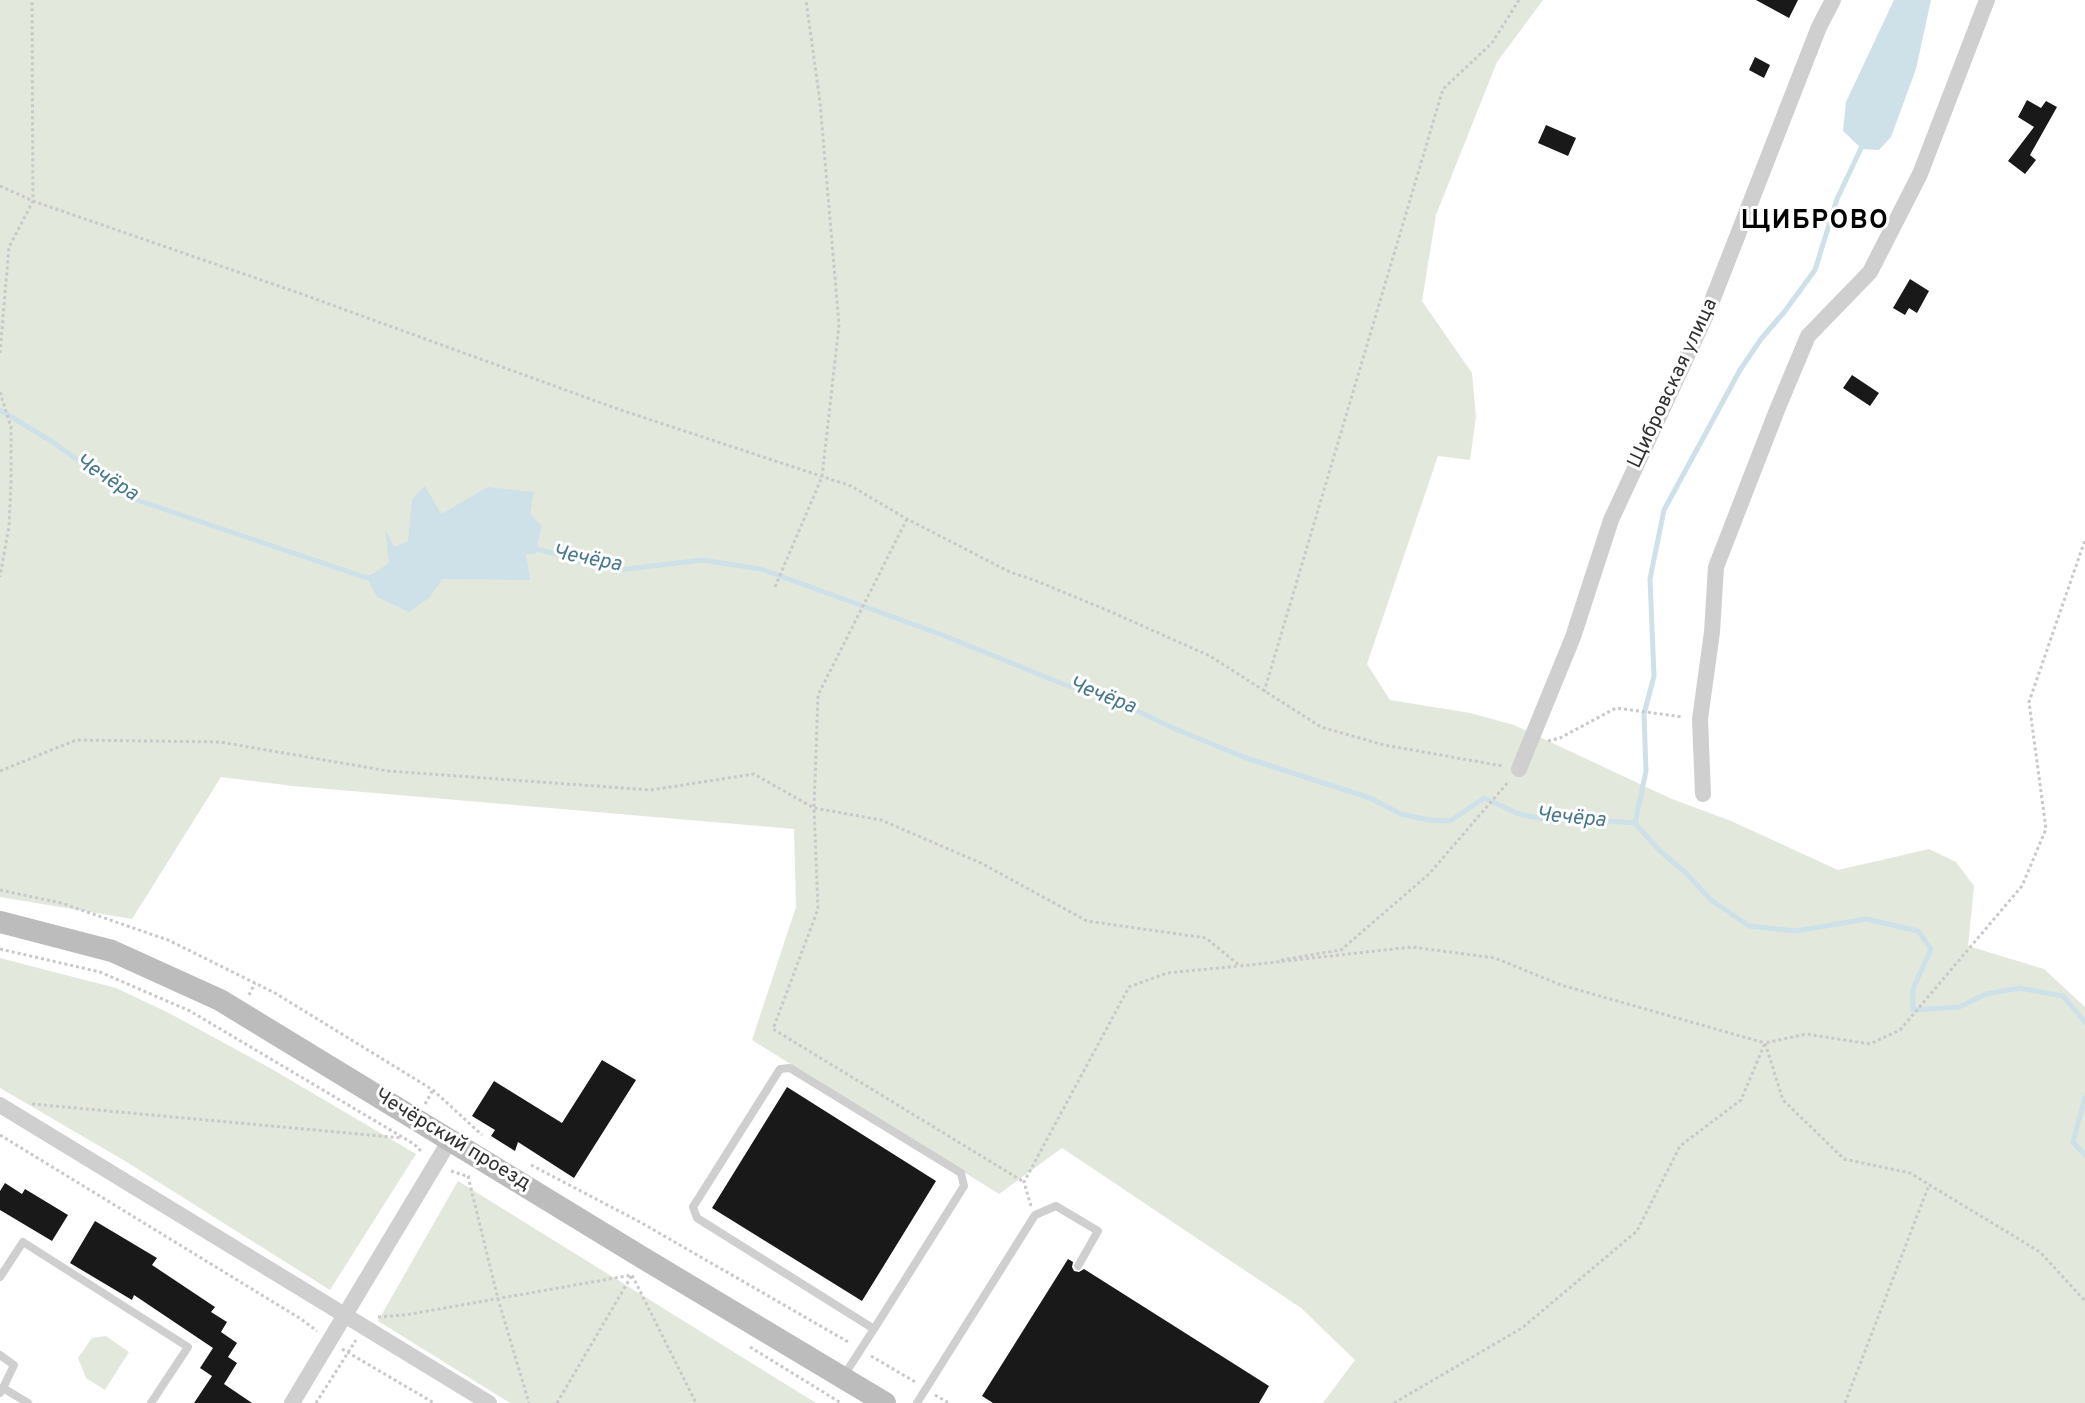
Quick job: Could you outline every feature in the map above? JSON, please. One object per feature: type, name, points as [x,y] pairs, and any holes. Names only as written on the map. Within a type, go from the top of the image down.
[{"type":"main road","name":"Чечёрский проезд","points":[[0,922],[112,951],[220,999],[885,1403]]},
{"type":"street","name":"Щибровская улица","points":[[1519,769],[1573,637],[1611,520],[1708,311],[1814,38],[1833,0]]},
{"type":"street","points":[[1703,794],[1700,719],[1712,632],[1716,567],[1808,336],[1870,272],[1920,174],[1987,0]]},
{"type":"street","points":[[0,1105],[489,1403]]},
{"type":"street","points":[[292,1403],[450,1140]]},
{"type":"lane","points":[[843,1378],[861,1350],[964,1186],[961,1173],[790,1068],[780,1069],[693,1207],[697,1218],[874,1329]]},
{"type":"lane","points":[[917,1403],[1035,1215],[1056,1206],[1098,1231],[1078,1266]]},
{"type":"lane","points":[[0,1278],[23,1242],[188,1347],[151,1403]]},
{"type":"lane","points":[[0,1355],[14,1365],[2,1390],[28,1403]]},
{"type":"path","points":[[0,353],[9,247],[33,201],[32,0]]},
{"type":"path","points":[[776,587],[822,477],[839,324],[820,102],[806,0]]},
{"type":"path","points":[[1264,692],[1443,89],[1492,43],[1519,0]]},
{"type":"path","points":[[0,186],[33,201],[299,293],[615,408],[851,486],[907,519],[1010,572],[1109,611],[1210,656],[1321,727],[1384,745],[1519,769]]},
{"type":"path","points":[[0,392],[11,427],[11,481],[9,526],[0,577]]},
{"type":"path","points":[[907,519],[818,695],[814,808],[818,909],[773,1029],[1024,1182]]},
{"type":"path","points":[[1035,1215],[1028,1200],[1024,1182],[1129,987],[1167,974],[1412,947],[1495,958],[1561,985],[1765,1043],[1806,1034],[1870,1044],[1900,1030],[2022,886],[2046,829],[2029,702],[2085,540]]},
{"type":"path","points":[[1529,744],[1560,738],[1616,708],[1700,719]]},
{"type":"path","points":[[0,771],[76,740],[220,742],[388,771],[651,790],[754,774],[814,808],[881,820],[981,863],[1087,921],[1206,938],[1240,966],[1341,950],[1429,874],[1506,784]]},
{"type":"path","points":[[0,890],[61,903],[168,940],[275,993],[432,1089],[485,1138]]},
{"type":"path","points":[[0,949],[100,972],[190,1011],[402,1138],[24,1104]]},
{"type":"path","points":[[1765,1043],[1783,1100],[1844,1159],[1910,1173],[2040,1252],[2085,1301]]},
{"type":"path","points":[[1394,1403],[1522,1328],[1637,1231],[1680,1146],[1741,1100],[1765,1043]]},
{"type":"path","points":[[0,1135],[301,1319],[329,1341],[434,1403]]},
{"type":"path","points":[[528,1164],[640,1222],[926,1389]]},
{"type":"path","points":[[468,1176],[498,1299],[530,1403]]},
{"type":"path","points":[[1845,1403],[1929,1185]]},
{"type":"path","points":[[316,1403],[364,1326],[376,1317],[405,1315],[632,1275]]},
{"type":"path","points":[[556,1403],[632,1275]]},
{"type":"path","points":[[632,1275],[696,1403]]},
{"type":"path","points":[[786,1369],[841,1403]]},
{"type":"shaded area","points":[[0,0],[1543,0],[1497,62],[1436,215],[1422,301],[1472,373],[1476,417],[1470,460],[1438,456],[1367,664],[1390,700],[1470,713],[1514,725],[1672,799],[1731,821],[1838,870],[1929,849],[1956,862],[1974,886],[1968,946],[2044,969],[2085,1007],[2085,1403],[1323,1403],[1355,1360],[1301,1308],[1062,1148],[999,1194],[752,1040],[796,907],[794,829],[293,786],[221,777],[132,919],[0,897]]},
{"type":"shaded area","points":[[1894,0],[1931,0],[1916,69],[1891,137],[1879,150],[1862,149],[1843,131],[1846,102]]},
{"type":"shaded area","points":[[425,486],[441,514],[488,487],[534,492],[530,514],[542,526],[535,554],[526,554],[530,580],[443,579],[429,598],[409,612],[377,597],[367,578],[389,563],[385,529],[394,547],[408,541],[412,499]]},
{"type":"shaded area","points":[[0,958],[116,988],[169,1013],[270,1068],[416,1154],[330,1290],[125,1161],[0,1088]]},
{"type":"shaded area","points":[[458,1181],[816,1403],[510,1403],[378,1321]]},
{"type":"shaded area","points":[[106,1336],[129,1352],[105,1390],[86,1378],[78,1358],[92,1338]]},
{"type":"building","points":[[1756,0],[1798,0],[1789,18]]},
{"type":"building","points":[[1755,57],[1770,65],[1764,78],[1749,70]]},
{"type":"building","points":[[2027,100],[2041,108],[2046,101],[2057,107],[2030,155],[2036,160],[2025,174],[2008,161],[2034,127],[2018,117]]},
{"type":"building","points":[[1546,125],[1576,138],[1568,156],[1538,143]]},
{"type":"building","points":[[1910,279],[1929,291],[1917,313],[1909,308],[1905,315],[1893,308]]},
{"type":"building","points":[[1852,375],[1879,393],[1870,406],[1843,388]]},
{"type":"building","points":[[602,1060],[636,1080],[574,1178],[518,1142],[515,1151],[491,1136],[495,1130],[472,1116],[494,1081],[562,1123]]},
{"type":"building","points":[[787,1087],[936,1181],[862,1301],[712,1208]]},
{"type":"building","points":[[5,1183],[22,1194],[25,1189],[68,1215],[52,1241],[0,1210],[0,1191]]},
{"type":"building","points":[[95,1221],[157,1258],[152,1265],[215,1307],[211,1312],[227,1322],[221,1332],[237,1343],[228,1357],[237,1363],[224,1384],[252,1403],[194,1403],[212,1376],[200,1368],[213,1348],[134,1295],[132,1300],[70,1263]]},
{"type":"building","points":[[1068,1259],[1073,1262],[1074,1271],[1079,1272],[1084,1269],[1269,1386],[1259,1403],[993,1403],[982,1396]]},
{"type":"waterway","points":[[1635,823],[1646,771],[1644,714],[1654,676],[1650,579],[1664,510],[1740,370],[1761,339],[1815,270],[1837,199],[1864,142]]},
{"type":"waterway","name":"Чечёра","points":[[0,410],[51,441],[131,498],[367,578],[372,577]]},
{"type":"waterway","name":"Чечёра","points":[[529,550],[536,549],[619,570],[702,560],[761,569],[940,634],[1063,684],[1125,705],[1173,728],[1246,758],[1370,798],[1401,814],[1429,820],[1450,821],[1484,798],[1519,814],[1553,821],[1595,820],[1635,823],[1660,851],[1685,872],[1711,900],[1749,926],[1796,931],[1866,919],[1918,931],[1931,949],[1913,989],[1913,1010],[1959,1007],[1986,994],[2020,988],[2063,996],[2085,1022]]},
{"type":"waterway","name":"Чечёра","points":[[2085,1097],[2073,1142],[2085,1155]]},
{"type":"district","name":"ЩИБРОВО","points":[[1815,223]]}]
